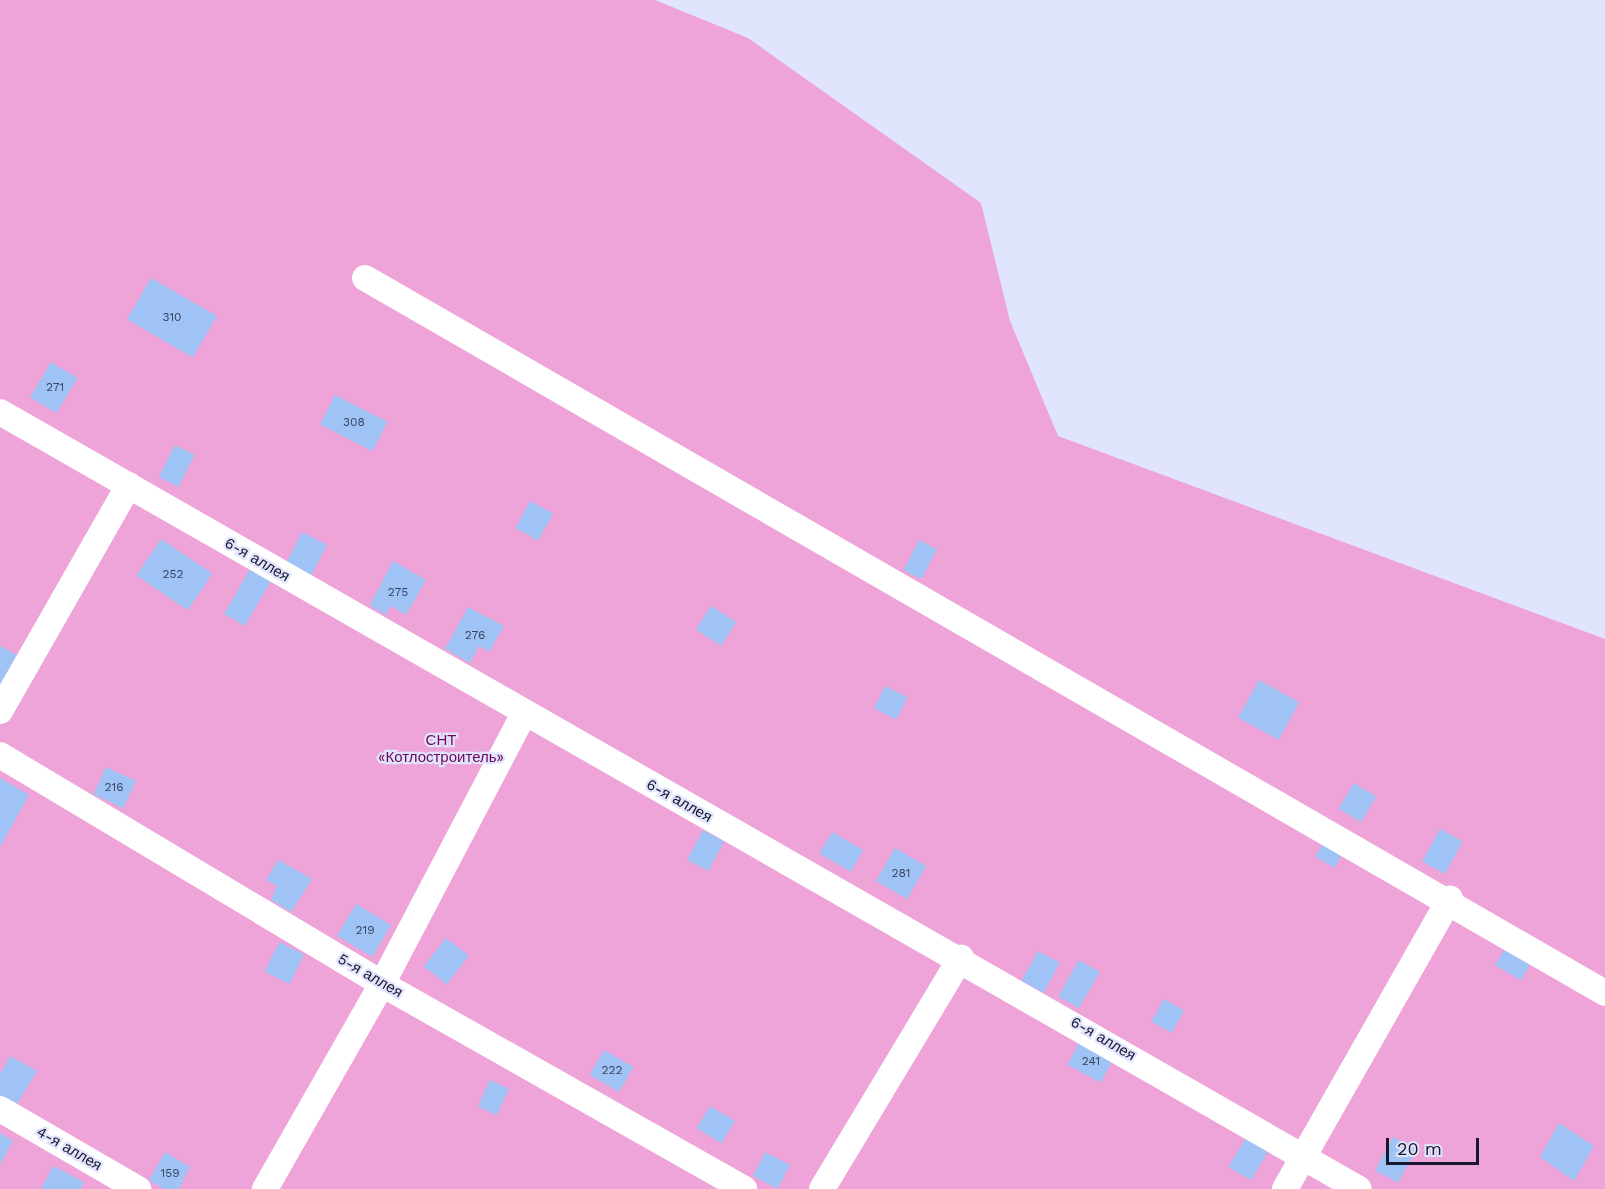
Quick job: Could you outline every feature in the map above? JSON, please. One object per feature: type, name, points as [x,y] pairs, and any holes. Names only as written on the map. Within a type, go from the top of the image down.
[{"type":"street","points":[[364,278],[1450,899],[1605,993]]},
{"type":"street","name":"6-я аллея","points":[[0,412],[523,715],[961,958],[1359,1189]]},
{"type":"street","points":[[0,711],[129,485]]},
{"type":"street","points":[[265,1189],[382,984],[523,715]]},
{"type":"street","name":"5-я аллея","points":[[0,755],[382,984],[744,1189]]},
{"type":"street","points":[[1285,1189],[1450,899]]},
{"type":"street","points":[[822,1189],[961,958]]},
{"type":"street","name":"4-я аллея","points":[[0,1109],[138,1189]]},
{"type":"green space","name":"СНТ «Котлостроитель»","points":[[0,0],[655,0],[748,38],[981,203],[1010,321],[1058,436],[1605,639],[1605,1189],[0,1189]]},
{"type":"building","points":[[151,278],[217,316],[193,358],[127,320]]},
{"type":"building","points":[[51,362],[78,378],[56,413],[30,397]]},
{"type":"building","points":[[335,395],[388,422],[373,451],[320,424]]},
{"type":"building","points":[[175,445],[195,455],[178,487],[159,477]]},
{"type":"building","points":[[530,501],[553,513],[538,541],[515,528]]},
{"type":"building","points":[[302,532],[327,545],[310,579],[285,566]]},
{"type":"building","points":[[161,539],[212,574],[188,610],[136,575]]},
{"type":"building","points":[[919,540],[937,549],[921,579],[904,570]]},
{"type":"building","points":[[393,561],[426,580],[406,615],[391,606],[385,615],[370,605]]},
{"type":"building","points":[[250,569],[271,581],[245,626],[224,614]]},
{"type":"building","points":[[711,606],[736,622],[721,646],[696,629]]},
{"type":"building","points":[[468,607],[504,626],[489,652],[479,646],[470,663],[445,649]]},
{"type":"building","points":[[0,646],[17,655],[0,687]]},
{"type":"building","points":[[1259,680],[1299,702],[1278,740],[1238,718]]},
{"type":"building","points":[[885,686],[907,697],[897,719],[874,708]]},
{"type":"building","points":[[106,767],[136,781],[123,808],[93,794]]},
{"type":"building","points":[[0,778],[29,795],[0,847]]},
{"type":"building","points":[[1354,783],[1376,796],[1361,822],[1339,809]]},
{"type":"building","points":[[1440,829],[1463,842],[1445,874],[1422,861]]},
{"type":"building","points":[[703,830],[724,841],[708,871],[687,860]]},
{"type":"building","points":[[832,832],[863,850],[851,872],[820,854]]},
{"type":"building","points":[[1328,836],[1347,848],[1334,868],[1315,856]]},
{"type":"building","points":[[895,848],[926,866],[907,899],[876,881]]},
{"type":"building","points":[[278,860],[312,879],[291,912],[271,900],[277,886],[266,880]]},
{"type":"building","points":[[356,904],[391,925],[372,957],[337,936]]},
{"type":"building","points":[[446,938],[469,956],[447,984],[424,966]]},
{"type":"building","points":[[1509,941],[1535,956],[1521,980],[1495,965]]},
{"type":"building","points":[[279,942],[304,954],[290,984],[265,972]]},
{"type":"building","points":[[1038,951],[1060,963],[1043,993],[1022,981]]},
{"type":"building","points":[[1079,960],[1100,972],[1079,1008],[1058,996]]},
{"type":"building","points":[[1164,999],[1184,1010],[1172,1033],[1151,1022]]},
{"type":"building","points":[[1080,1041],[1114,1059],[1101,1083],[1067,1065]]},
{"type":"building","points":[[604,1050],[633,1067],[619,1092],[590,1075]]},
{"type":"building","points":[[10,1056],[37,1071],[16,1106],[0,1097],[0,1074]]},
{"type":"building","points":[[490,1080],[509,1089],[497,1115],[478,1106]]},
{"type":"building","points":[[710,1106],[735,1121],[721,1143],[697,1128]]},
{"type":"building","points":[[1559,1123],[1594,1146],[1574,1181],[1540,1157]]},
{"type":"building","points":[[0,1133],[13,1141],[0,1165]]},
{"type":"building","points":[[1247,1136],[1269,1149],[1251,1180],[1228,1167]]},
{"type":"building","points":[[1393,1137],[1416,1149],[1398,1183],[1375,1171]]},
{"type":"building","points":[[165,1152],[190,1167],[179,1189],[164,1189],[149,1180]]},
{"type":"building","points":[[765,1152],[790,1165],[778,1189],[753,1176]]},
{"type":"building","points":[[53,1166],[84,1182],[81,1189],[41,1189]]}]
